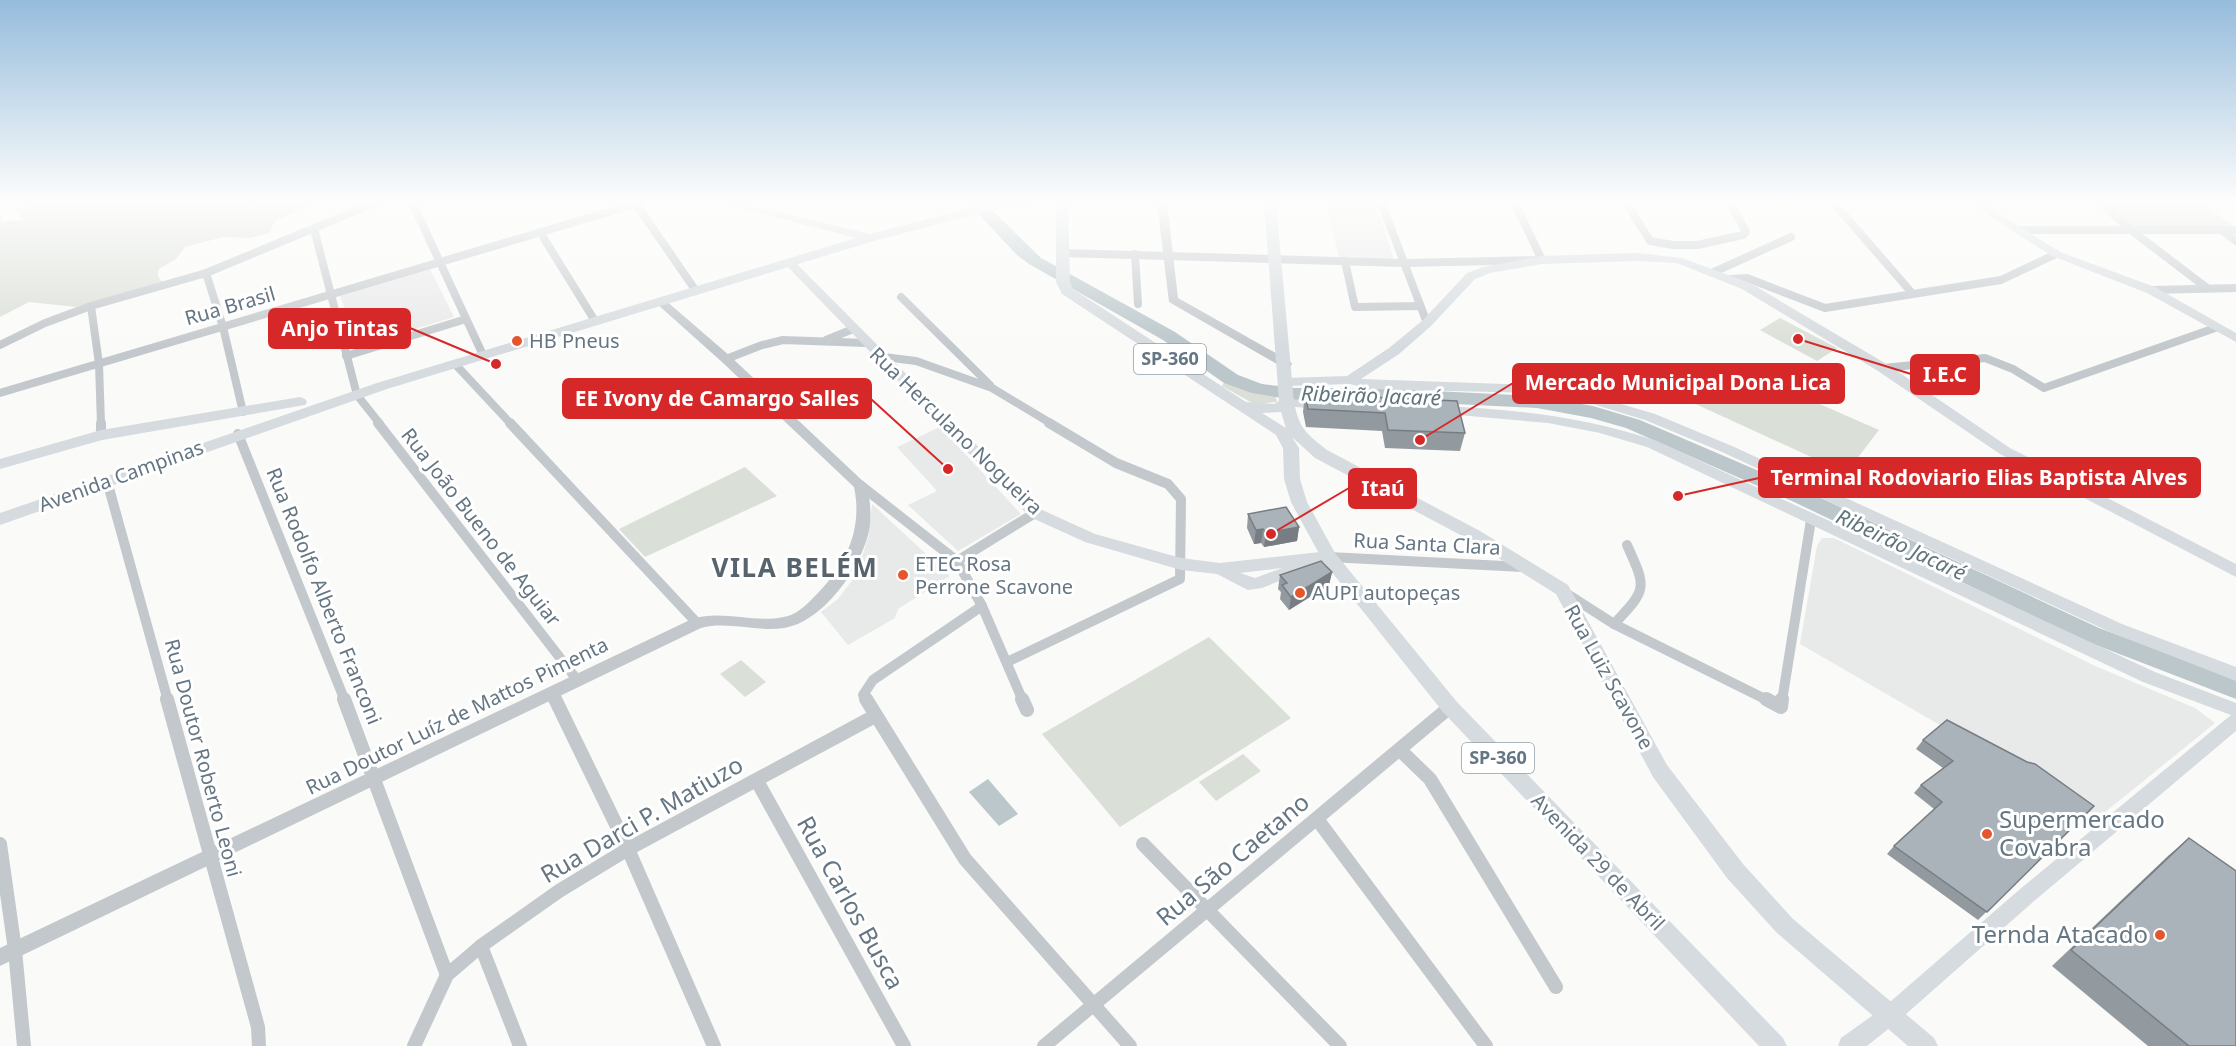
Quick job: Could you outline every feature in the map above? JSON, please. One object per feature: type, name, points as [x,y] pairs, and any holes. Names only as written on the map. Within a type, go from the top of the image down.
[{"type":"main road","points":[[357,393],[827,251]]},
{"type":"main road","name":"SP-360","points":[[1064,251],[1063,282],[1067,291],[1243,406],[1258,410],[1276,409],[1287,393]]},
{"type":"main road","name":"Rua Luiz Scavone","points":[[1274,251],[1287,393],[1292,426],[1299,436],[1321,454],[1388,487],[1474,535],[1562,590],[1660,771],[1735,871],[1785,926],[1926,1046]]},
{"type":"main road","points":[[2051,251],[2151,290],[2236,338]]},
{"type":"main road","points":[[1287,393],[1350,380],[1394,351],[1427,323],[1471,276],[1542,260],[1657,258],[1678,260],[1731,279],[1817,326],[2005,451],[2236,571]]},
{"type":"main road","name":"Rua Herculano Nogueira","points":[[790,262],[1035,513],[1090,538],[1181,564],[1220,569],[1329,557]]},
{"type":"main road","points":[[1350,380],[1368,385],[1534,389],[1587,399],[1650,417],[1727,448],[2116,628],[2236,674]]},
{"type":"main road","name":"Avenida Campinas","points":[[240,434],[300,402],[357,393]]},
{"type":"main road","name":"Avenida Campinas","points":[[0,519],[357,393]]},
{"type":"main road","points":[[1287,393],[1334,405]]},
{"type":"main road","points":[[0,464],[101,435],[300,402],[298,412],[292,417]]},
{"type":"main road","name":"Avenida 29 de Abril","points":[[1243,406],[1281,432],[1291,448],[1292,479],[1299,502],[1329,557],[1450,707],[1775,1046]]},
{"type":"main road","points":[[1427,410],[1548,416],[1624,433],[1652,444],[2150,677],[2236,710]]},
{"type":"main road","points":[[1291,456],[1310,452],[1321,454]]},
{"type":"main road","points":[[1220,569],[1248,584],[1256,584],[1329,557]]},
{"type":"main road","points":[[1239,578],[1241,571],[1250,566]]},
{"type":"main road","points":[[1849,1046],[1890,1015],[2025,896],[2236,721]]},
{"type":"street","points":[[0,345],[45,323],[91,306],[206,273],[260,251]]},
{"type":"street","points":[[320,251],[357,393]]},
{"type":"street","points":[[436,251],[483,355]]},
{"type":"street","name":"Rua Brasil","points":[[0,393],[478,251]]},
{"type":"street","points":[[552,251],[595,321]]},
{"type":"street","points":[[670,251],[696,291]]},
{"type":"street","points":[[1168,251],[1173,300],[1286,364]]},
{"type":"street","points":[[1399,251],[1427,323]]},
{"type":"street","points":[[1064,260],[1135,254],[1404,263],[1542,260],[1538,251]]},
{"type":"street","points":[[1714,272],[1761,251]]},
{"type":"street","points":[[1875,251],[1912,293]]},
{"type":"street","points":[[2158,251],[2207,288]]},
{"type":"street","points":[[1135,254],[1138,304]]},
{"type":"street","points":[[1731,279],[1747,278],[1825,308],[2001,280],[2056,254]]},
{"type":"street","points":[[1344,261],[1355,307],[1420,306]]},
{"type":"street","points":[[206,273],[223,327],[243,412]]},
{"type":"street","points":[[2151,290],[2236,288]]},
{"type":"street","points":[[901,297],[992,388]]},
{"type":"street","points":[[660,302],[726,359],[860,485],[957,561],[982,606],[1027,710]]},
{"type":"street","points":[[91,306],[99,364],[101,435]]},
{"type":"street","points":[[346,356],[466,319]]},
{"type":"street","points":[[1883,368],[1984,358],[2013,369],[2044,388],[2215,328]]},
{"type":"street","points":[[822,341],[840,337],[853,329]]},
{"type":"street","points":[[726,359],[755,347],[784,339],[847,345],[867,343]]},
{"type":"street","points":[[884,357],[916,361],[992,388],[1116,463],[1168,484],[1175,489],[1181,499],[1178,545],[1181,564],[1180,579],[1007,662]]},
{"type":"street","points":[[455,364],[697,623]]},
{"type":"street","name":"Rua João Bueno de Aguiar","points":[[357,393],[578,681]]},
{"type":"street","name":"Rua Rodolfo Alberto Franconi","points":[[240,434],[376,778],[447,975]]},
{"type":"street","name":"Rua Doutor Roberto Leoni","points":[[107,481],[258,1027],[259,1046]]},
{"type":"street","name":"Rua Doutor Luíz de Mattos Pimenta","points":[[8,953],[697,623],[718,619],[787,622],[812,608],[841,579],[851,564],[864,521],[865,501],[860,485]]},
{"type":"street","points":[[957,561],[1035,513]]},
{"type":"street","points":[[1562,590],[1614,624],[1780,707],[1811,520]]},
{"type":"street","points":[[1614,624],[1641,596],[1643,580],[1627,545]]},
{"type":"street","name":"Rua Santa Clara","points":[[1329,557],[1523,567]]},
{"type":"street","points":[[982,606],[873,680],[864,690],[865,700],[965,859],[1130,1046]]},
{"type":"street","points":[[552,694],[628,849],[714,1046]]},
{"type":"street","name":"Rua São Caetano","points":[[1044,1046],[1094,1007],[1450,707]]},
{"type":"street","name":"Rua Darci P. Matiuzo","points":[[414,1046],[447,975],[481,946],[559,891],[628,849],[875,716]]},
{"type":"street","points":[[1400,750],[1430,779],[1556,987]]},
{"type":"street","name":"Rua Carlos Busca","points":[[757,781],[904,1046]]},
{"type":"street","points":[[1317,819],[1486,1046]]},
{"type":"street","points":[[0,844],[8,953],[24,1046]]},
{"type":"street","points":[[1143,844],[1340,1046]]},
{"type":"street","points":[[481,946],[520,1046]]},
{"type":"shaded area","points":[[0,251],[182,251],[176,259],[159,269],[158,276],[162,282],[76,307],[29,302],[0,317]]},
{"type":"shaded area","points":[[1337,251],[1391,251],[1394,259],[1339,257]]},
{"type":"shaded area","points":[[430,269],[454,317],[360,346],[340,296]]},
{"type":"shaded area","points":[[1780,318],[1837,348],[1817,361],[1760,330]]},
{"type":"shaded area","points":[[1726,363],[1879,430],[1846,473],[1689,401]]},
{"type":"shaded area","points":[[1225,381],[1257,392],[1275,394],[1277,402],[1254,404],[1222,386]]},
{"type":"shaded area","points":[[940,427],[1021,514],[958,551],[908,505],[937,491],[897,447]]},
{"type":"shaded area","points":[[745,467],[777,496],[645,557],[619,529]]},
{"type":"shaded area","name":"ETEC Rosa Perrone Scavone","points":[[872,504],[950,576],[898,609],[895,618],[848,645],[821,612],[838,599],[857,574],[869,534]]},
{"type":"shaded area","points":[[1822,538],[1834,538],[2093,665],[2195,708],[2215,723],[2099,817],[1800,644],[1817,546]]},
{"type":"shaded area","points":[[1209,637],[1291,718],[1120,827],[1042,734]]},
{"type":"shaded area","points":[[741,660],[766,682],[745,697],[720,674]]},
{"type":"shaded area","points":[[1243,754],[1261,771],[1216,801],[1199,782]]},
{"type":"shaded area","points":[[988,779],[1018,814],[999,826],[969,792]]},
{"type":"building","points":[[1305,394],[1457,401],[1465,433],[1388,430],[1385,413],[1308,409]]},
{"type":"building","points":[[1286,507],[1299,527],[1266,533],[1263,529],[1256,530],[1248,514]]},
{"type":"building","points":[[1321,561],[1332,572],[1291,597],[1282,585],[1287,583],[1280,575]]},
{"type":"building","name":"Supermercado Covabra","points":[[1947,720],[2035,764],[2094,806],[1987,912],[1894,846],[1942,802],[1921,785],[1953,761],[1923,740]]},
{"type":"building","name":"Ternda Atacado","points":[[2189,838],[2236,871],[2236,1046],[2189,1046],[2071,950]]},
{"type":"waterway","name":"Ribeirão Jacaré","points":[[1022,251],[1035,261],[1169,336],[1231,379],[1259,389],[1294,394],[1373,394],[1537,402],[1593,412],[1633,424],[1801,497],[2091,634],[2236,689]]},
{"type":"place","name":"I.E.C","points":[[1798,339]]},
{"type":"place","name":"HB Pneus","points":[[517,341]]},
{"type":"place","name":"Anjo Tintas","points":[[496,364]]},
{"type":"place","name":"Mercado Municipal Dona Lica","points":[[1420,440]]},
{"type":"place","name":"EE Ivony de Camargo Salles","points":[[948,469]]},
{"type":"place","name":"Terminal Rodoviario Elias Baptista Alves","points":[[1678,496]]},
{"type":"place","name":"Itaú","points":[[1271,534]]},
{"type":"place","name":"ETEC Rosa Perrone Scavone","points":[[903,575]]},
{"type":"place","name":"AUPI autopeças","points":[[1300,593]]},
{"type":"place","name":"Supermercado Covabra","points":[[1987,834]]},
{"type":"place","name":"Ternda Atacado","points":[[2160,935]]},
{"type":"district","name":"VILA BELÉM","points":[[795,568]]}]
